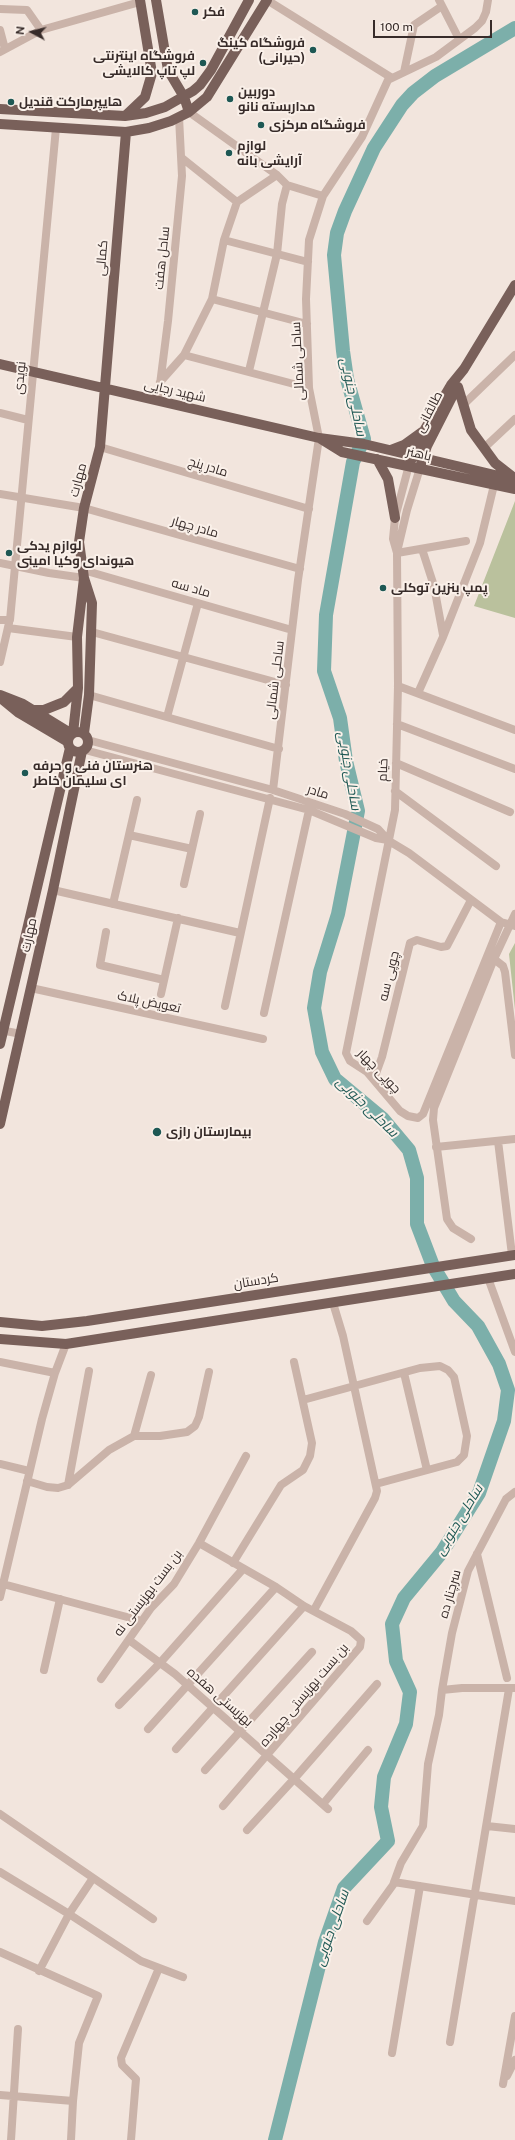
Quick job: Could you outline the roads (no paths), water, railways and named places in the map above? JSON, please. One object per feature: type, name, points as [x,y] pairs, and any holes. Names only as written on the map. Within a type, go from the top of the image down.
[{"type":"main road","points":[[156,0],[168,70],[184,97],[189,112]]},
{"type":"main road","points":[[0,109],[125,116],[146,113],[166,107],[197,88],[210,70],[250,0]]},
{"type":"main road","points":[[0,124],[126,132],[149,128],[179,117],[189,112],[207,97],[217,84],[267,0]]},
{"type":"main road","points":[[125,116],[145,97],[152,73],[140,1]]},
{"type":"main road","points":[[152,73],[160,74],[168,70]]},
{"type":"main road","name":"کمالی","points":[[104,388],[126,132]]},
{"type":"main road","name":"طالقانی","points":[[410,460],[425,429],[451,384],[464,369],[515,285]]},
{"type":"main road","name":"شهید رجایی","points":[[0,364],[319,438],[345,440]]},
{"type":"main road","name":"طالقانی","points":[[422,463],[458,387],[464,369]]},
{"type":"main road","points":[[458,387],[471,430],[495,463],[514,476]]},
{"type":"main road","name":"مهارت","points":[[0,1124],[86,736],[92,632],[92,603],[84,574],[79,542],[84,508],[100,447],[104,388]]},
{"type":"main road","points":[[391,450],[410,442],[425,429]]},
{"type":"main road","name":"باهنر","points":[[319,438],[342,452],[375,458],[410,460],[494,485],[515,489]]},
{"type":"main road","name":"باهنر","points":[[345,440],[391,450],[410,460]]},
{"type":"main road","points":[[375,458],[388,479],[395,518]]},
{"type":"main road","name":"باهنر","points":[[422,463],[514,476]]},
{"type":"main road","name":"مهارت","points":[[0,1044],[2,1030],[71,739],[78,688],[77,637],[84,574]]},
{"type":"main road","points":[[32,710],[44,710],[64,702],[78,688]]},
{"type":"main road","points":[[0,697],[32,710],[71,739],[78,752],[83,750]]},
{"type":"main road","points":[[0,697],[19,713],[71,739]]},
{"type":"main road","points":[[71,739],[78,731],[86,736]]},
{"type":"main road","name":"کردستان","points":[[0,1322],[42,1326],[87,1321],[514,1255]]},
{"type":"main road","points":[[0,1339],[66,1344],[515,1274]]},
{"type":"street","points":[[267,0],[392,78],[436,57],[459,40],[482,21],[486,12],[488,0]]},
{"type":"street","points":[[0,30],[3,50],[41,30],[140,1]]},
{"type":"street","points":[[404,72],[414,25],[441,3],[459,40]]},
{"type":"street","points":[[0,9],[27,10],[41,30]]},
{"type":"street","name":"ساحلی شمالی","points":[[224,1006],[271,794],[279,749],[292,630],[319,438],[308,388],[307,324],[309,240],[323,196],[362,137],[388,80],[392,78]]},
{"type":"street","points":[[189,112],[277,175],[287,185],[323,196]]},
{"type":"street","name":"ساحل هفت","points":[[158,400],[181,184],[182,158],[179,117]]},
{"type":"street","name":"نویدی","points":[[0,662],[9,624],[56,128]]},
{"type":"street","points":[[182,158],[237,202]]},
{"type":"street","points":[[160,382],[184,354],[212,299],[224,240],[237,202],[277,175]]},
{"type":"street","points":[[249,371],[264,312],[276,254],[282,204],[287,185]]},
{"type":"street","points":[[224,240],[308,262]]},
{"type":"street","points":[[212,299],[307,324]]},
{"type":"street","points":[[184,354],[308,388]]},
{"type":"street","points":[[464,404],[515,355]]},
{"type":"street","points":[[0,413],[28,420]]},
{"type":"street","points":[[484,448],[515,419]]},
{"type":"street","name":"مادر پنج","points":[[100,447],[309,509]]},
{"type":"street","name":"خیام","points":[[397,553],[393,539],[395,518],[410,460]]},
{"type":"street","name":"خیام","points":[[389,841],[395,810],[398,686],[397,553],[407,510],[422,463]]},
{"type":"street","points":[[418,693],[443,637],[480,542],[494,485]]},
{"type":"street","name":"مادر چهار","points":[[0,494],[84,508],[300,569]]},
{"type":"street","points":[[397,553],[466,541]]},
{"type":"street","points":[[422,549],[434,586],[443,637]]},
{"type":"street","name":"ماد سه","points":[[0,563],[49,574],[84,574],[198,603],[292,630]]},
{"type":"street","points":[[167,717],[198,603]]},
{"type":"street","points":[[0,620],[9,624],[77,637]]},
{"type":"street","points":[[92,632],[286,685]]},
{"type":"street","points":[[398,686],[515,730]]},
{"type":"street","points":[[89,695],[279,749]]},
{"type":"street","points":[[397,724],[515,769]]},
{"type":"street","name":"مادر","points":[[86,736],[344,818],[364,832],[389,841]]},
{"type":"street","name":"مادر","points":[[83,750],[271,794],[309,810],[365,823],[378,829],[389,841]]},
{"type":"street","points":[[396,763],[510,812]]},
{"type":"street","points":[[395,791],[496,866]]},
{"type":"street","points":[[113,904],[137,800]]},
{"type":"street","points":[[264,1013],[309,810]]},
{"type":"street","points":[[184,884],[200,814]]},
{"type":"street","points":[[129,835],[192,849]]},
{"type":"street","points":[[389,841],[409,853],[470,900],[508,924]]},
{"type":"street","name":"چوپی چهار","points":[[389,841],[369,930],[346,1053],[350,1061],[367,1072],[374,1079],[400,1111],[414,1118],[421,1117],[508,924]]},
{"type":"street","points":[[53,890],[240,933]]},
{"type":"street","name":"چوپی سه","points":[[374,1079],[382,1058],[410,943],[417,940],[441,947],[447,946],[470,900]]},
{"type":"street","points":[[471,1240],[452,1228],[447,1219],[436,1147],[433,1120],[434,1108],[508,924],[515,914]]},
{"type":"street","points":[[161,994],[178,918]]},
{"type":"street","points":[[106,932],[100,965],[164,980]]},
{"type":"street","points":[[494,959],[503,966],[505,972],[513,1027],[515,1055]]},
{"type":"street","name":"تعویض پلاک","points":[[31,988],[263,1039]]},
{"type":"street","points":[[2,1030],[21,1034]]},
{"type":"street","points":[[436,1147],[515,1139]]},
{"type":"street","points":[[498,1141],[514,1255]]},
{"type":"street","points":[[488,1278],[515,1352]]},
{"type":"street","points":[[199,1543],[276,1587],[304,1606],[314,1610],[375,1498],[376,1484],[354,1385],[333,1303]]},
{"type":"street","points":[[0,1597],[29,1471],[54,1373],[66,1344]]},
{"type":"street","points":[[0,1362],[54,1373]]},
{"type":"street","points":[[233,1563],[281,1485],[303,1470],[310,1456],[312,1443],[294,1362]]},
{"type":"street","points":[[302,1400],[420,1368],[440,1366],[448,1370],[454,1377],[467,1436],[464,1455],[457,1462],[376,1484]]},
{"type":"street","points":[[68,1485],[89,1371]]},
{"type":"street","points":[[27,1481],[48,1487],[58,1488],[68,1485],[109,1450],[134,1436],[160,1436],[187,1432],[195,1426],[199,1417],[209,1372]]},
{"type":"street","points":[[404,1373],[427,1470]]},
{"type":"street","points":[[134,1436],[151,1375]]},
{"type":"street","name":"بن بست بهزیستی نه","points":[[101,1679],[142,1621],[165,1592],[174,1584],[199,1543],[246,1456]]},
{"type":"street","points":[[0,1464],[29,1471]]},
{"type":"street","name":"سرچنار ده","points":[[367,1921],[394,1882],[401,1863],[423,1826],[428,1764],[439,1714],[452,1633],[466,1579],[506,1499],[515,1492]]},
{"type":"street","points":[[478,1554],[507,1678]]},
{"type":"street","points":[[119,1705],[160,1663],[243,1569]]},
{"type":"street","points":[[3,1584],[142,1621]]},
{"type":"street","points":[[148,1729],[276,1587]]},
{"type":"street","points":[[44,1670],[60,1599]]},
{"type":"street","points":[[176,1749],[304,1606]]},
{"type":"street","name":"بن بست بهزیستی چهارده","points":[[223,1806],[268,1756],[361,1644],[361,1638],[356,1634],[314,1610]]},
{"type":"street","name":"بهزیستی هفده","points":[[129,1640],[160,1663],[213,1707],[325,1806],[368,1750]]},
{"type":"street","points":[[205,1770],[312,1652]]},
{"type":"street","points":[[247,1830],[377,1684]]},
{"type":"street","points":[[442,1690],[462,1688],[512,1688],[450,2042]]},
{"type":"street","points":[[0,1814],[153,1919]]},
{"type":"street","points":[[487,1826],[515,1829]]},
{"type":"street","points":[[0,1872],[69,1914],[141,1961],[183,1976]]},
{"type":"street","points":[[39,1971],[69,1914],[93,1878]]},
{"type":"street","points":[[394,1882],[515,1901]]},
{"type":"street","points":[[392,2053],[420,1886]]},
{"type":"street","points":[[0,1952],[39,1971],[98,1996],[79,2043],[73,2101],[71,2140]]},
{"type":"street","points":[[131,2140],[136,2079],[122,2064],[121,2058],[159,1968]]},
{"type":"street","points":[[515,2016],[503,2084],[515,2060]]},
{"type":"street","points":[[11,2140],[18,2029]]},
{"type":"street","points":[[0,2095],[73,2101]]},
{"type":"waterway","name":"ساحلی جنوبی","points":[[275,2140],[325,1942],[344,1888],[388,1841],[381,1807],[384,1777],[406,1724],[410,1692],[396,1661],[392,1624],[404,1598],[442,1552],[479,1493],[504,1421],[508,1390],[499,1364],[478,1326],[454,1301],[433,1266],[417,1224],[417,1178],[409,1150],[383,1119],[335,1079],[322,1052],[314,1008],[320,972],[338,914],[358,811],[346,761],[340,718],[324,671],[326,615],[353,462],[364,439],[347,379],[334,255],[337,233],[345,211],[374,148],[402,105],[413,93],[435,76],[515,28]]},
{"type":"place","name":"فکر","points":[[195,12]]},
{"type":"place","name":"فروشگاه کینگ (حیرانی)","points":[[313,50]]},
{"type":"place","name":"فروشگاه اینترنتی لپ تاپ کالایشی","points":[[203,63]]},
{"type":"place","name":"دوربین مداربسته نانو","points":[[230,99]]},
{"type":"place","name":"هایپرمارکت قندیل","points":[[11,102]]},
{"type":"place","name":"فروشگاه مرکزى","points":[[261,125]]},
{"type":"place","name":"لوازم آرایشی بانه","points":[[229,153]]},
{"type":"place","name":"لوازم یدکى هیونداى وکیا امینى","points":[[9,553]]},
{"type":"place","name":"پمپ بنزین توکلی","points":[[383,588]]},
{"type":"place","name":"هنرستان فنی و حرفه ای سلیمان خاطر","points":[[25,773]]},
{"type":"place","name":"بیمارستان رازی","points":[[157,1132]]}]
